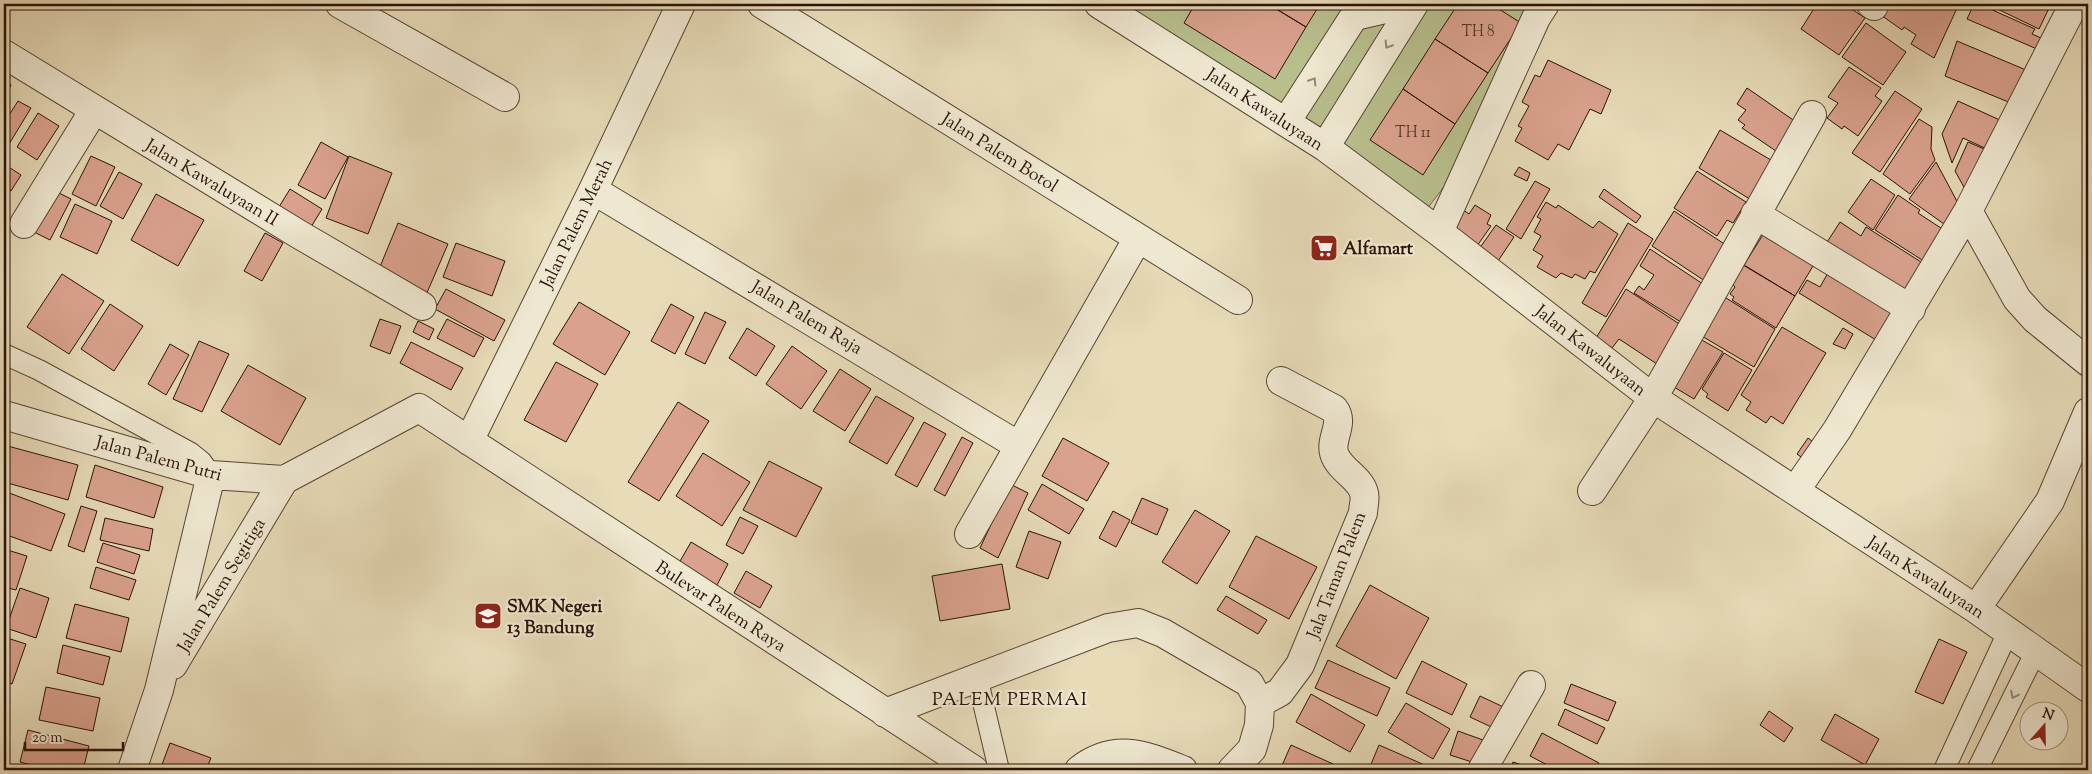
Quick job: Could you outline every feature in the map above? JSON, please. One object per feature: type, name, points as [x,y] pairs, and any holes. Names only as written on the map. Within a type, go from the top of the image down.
[{"type":"street","points":[[340,4],[505,97]]},
{"type":"street","name":"Jalan Palem Merah","points":[[469,441],[593,190],[681,4]]},
{"type":"street","name":"Jalan Palem Botol","points":[[762,4],[1238,300]]},
{"type":"street","name":"Jalan Kawaluyaan","points":[[1099,4],[1325,147],[1439,232],[1653,398],[1976,609],[2088,688]]},
{"type":"street","points":[[1439,232],[1536,18],[1545,4]]},
{"type":"street","points":[[1795,491],[1837,430],[1968,211],[2074,4]]},
{"type":"street","points":[[1325,147],[1413,5]]},
{"type":"street","points":[[1286,122],[1356,12]]},
{"type":"street","name":"Jalan Kawaluyaan II","points":[[4,54],[300,236],[422,306]]},
{"type":"street","points":[[24,224],[94,110]]},
{"type":"street","points":[[1592,491],[1653,398],[1812,115]]},
{"type":"street","name":"Jalan Palem Raja","points":[[593,190],[1019,446]]},
{"type":"street","points":[[1968,211],[2017,299],[2034,319],[2088,362]]},
{"type":"street","points":[[1755,214],[1911,308]]},
{"type":"street","points":[[969,534],[1138,238]]},
{"type":"street","name":"Jala Taman Palem","points":[[1260,703],[1280,692],[1300,665],[1363,512],[1364,493],[1357,482],[1342,467],[1334,452],[1339,420],[1338,414],[1334,409],[1281,382]]},
{"type":"street","points":[[284,480],[419,408],[469,441]]},
{"type":"street","points":[[1976,609],[2050,501],[2088,412]]},
{"type":"street","name":"Jalan Palem Putri","points":[[4,415],[211,475],[284,480]]},
{"type":"street","name":"Bulevar Palem Raya","points":[[469,441],[974,770]]},
{"type":"street","name":"Jalan Palem Segitiga","points":[[132,770],[158,690],[211,475]]},
{"type":"street","name":"Jalan Palem Segitiga","points":[[158,690],[284,480]]},
{"type":"street","points":[[885,712],[1108,628],[1138,623],[1163,633],[1249,683],[1260,703],[1259,725],[1252,749],[1232,770]]},
{"type":"street","points":[[1482,770],[1531,685]]},
{"type":"street","points":[[1079,770],[1093,760],[1126,753],[1142,755],[1182,770]]},
{"type":"lane","points":[[1356,12],[1413,5]]},
{"type":"lane","points":[[4,354],[39,370],[191,452],[201,461],[211,475]]},
{"type":"lane","points":[[1944,770],[2008,632]]},
{"type":"lane","points":[[1977,770],[2036,651]]},
{"type":"lane","points":[[977,677],[999,770]]},
{"type":"green space","points":[[1122,4],[1535,4],[1462,163],[1427,209]]},
{"type":"building","points":[[1195,4],[1268,4],[1306,27],[1275,79],[1184,23]]},
{"type":"building","points":[[1268,4],[1320,4],[1306,27]]},
{"type":"building","points":[[1458,4],[1491,4],[1521,23],[1488,73],[1435,39]]},
{"type":"building","points":[[1817,4],[1844,4],[1865,18],[1839,55],[1801,29]]},
{"type":"building","points":[[1889,4],[1955,4],[1958,6],[1934,58],[1911,44],[1916,35],[1904,27],[1902,30],[1881,15]]},
{"type":"building","points":[[1974,4],[1979,4],[2035,29],[2032,34],[2041,38],[2037,49],[1967,19]]},
{"type":"building","points":[[1987,4],[2051,4],[2039,29]]},
{"type":"building","points":[[1866,23],[1906,52],[1883,85],[1842,57]]},
{"type":"building","points":[[1435,39],[1488,73],[1455,124],[1403,89]]},
{"type":"building","points":[[1957,41],[2026,70],[2011,103],[1945,76]]},
{"type":"building","points":[[1548,60],[1611,90],[1601,114],[1590,109],[1569,150],[1558,144],[1548,160],[1515,141],[1522,128],[1518,126],[1529,106],[1522,102],[1535,75],[1540,77]]},
{"type":"building","points":[[1849,67],[1881,88],[1875,96],[1882,101],[1858,136],[1844,126],[1842,129],[1827,118],[1838,103],[1828,97]]},
{"type":"building","points":[[4,81],[11,85],[4,99]]},
{"type":"building","points":[[1747,88],[1799,124],[1776,151],[1742,128],[1745,125],[1738,120],[1746,110],[1737,104]]},
{"type":"building","points":[[1403,89],[1455,124],[1423,175],[1370,140]]},
{"type":"building","points":[[1895,91],[1922,109],[1880,172],[1852,153]]},
{"type":"building","points":[[18,101],[31,108],[6,149],[4,147],[4,123]]},
{"type":"building","points":[[1958,101],[2002,121],[1989,150],[1963,138],[1952,163],[1942,134]]},
{"type":"building","points":[[38,113],[59,126],[37,160],[17,147]]},
{"type":"building","points":[[1919,119],[1932,127],[1931,149],[1935,160],[1910,194],[1883,174]]},
{"type":"building","points":[[1720,130],[1776,163],[1753,201],[1699,168]]},
{"type":"building","points":[[321,142],[348,157],[325,199],[298,185]]},
{"type":"building","points":[[1968,142],[1991,152],[1970,198],[1955,171]]},
{"type":"building","points":[[91,156],[115,167],[96,206],[72,194]]},
{"type":"building","points":[[349,156],[392,173],[368,234],[326,218]]},
{"type":"building","points":[[1936,162],[1959,205],[1944,224],[1909,199]]},
{"type":"building","points":[[4,164],[21,175],[11,191],[4,187]]},
{"type":"building","points":[[1519,167],[1530,173],[1527,181],[1514,175]]},
{"type":"building","points":[[1697,171],[1746,202],[1733,223],[1727,220],[1717,236],[1674,208]]},
{"type":"building","points":[[119,172],[142,184],[123,219],[100,206]]},
{"type":"building","points":[[1871,179],[1895,195],[1873,230],[1848,212]]},
{"type":"building","points":[[1535,181],[1550,189],[1521,239],[1506,229]]},
{"type":"building","points":[[290,189],[322,209],[311,227],[279,207]]},
{"type":"building","points":[[1604,189],[1641,216],[1636,223],[1599,197]]},
{"type":"building","points":[[53,190],[71,199],[50,240],[32,231]]},
{"type":"building","points":[[156,194],[204,220],[178,266],[131,240]]},
{"type":"building","points":[[1898,195],[1920,210],[1918,213],[1950,234],[1930,265],[1875,230]]},
{"type":"building","points":[[1546,202],[1556,208],[1558,205],[1593,228],[1599,221],[1618,234],[1595,273],[1590,271],[1585,279],[1575,274],[1572,278],[1561,273],[1556,278],[1537,267],[1543,256],[1533,250],[1541,236],[1534,232],[1541,219],[1537,217]]},
{"type":"building","points":[[75,204],[112,221],[97,254],[60,237]]},
{"type":"building","points":[[1475,205],[1491,215],[1487,224],[1491,226],[1477,246],[1447,226],[1459,207],[1469,214]]},
{"type":"building","points":[[1674,211],[1729,247],[1708,283],[1652,246]]},
{"type":"building","points":[[1840,222],[1861,236],[1866,227],[1929,267],[1907,300],[1822,250]]},
{"type":"building","points":[[398,223],[448,244],[426,295],[377,274]]},
{"type":"building","points":[[1628,223],[1653,239],[1606,317],[1582,303]]},
{"type":"building","points":[[1496,225],[1514,237],[1498,261],[1479,249]]},
{"type":"building","points":[[1769,225],[1819,256],[1795,296],[1744,265]]},
{"type":"building","points":[[265,233],[283,243],[262,281],[244,271]]},
{"type":"building","points":[[456,243],[505,261],[492,296],[443,277]]},
{"type":"building","points":[[1650,249],[1706,286],[1684,324],[1634,293],[1639,286],[1644,290],[1654,275],[1640,266]]},
{"type":"building","points":[[1833,264],[1904,307],[1881,343],[1799,293],[1807,280],[1820,287]]},
{"type":"building","points":[[1743,265],[1795,296],[1776,328],[1732,300],[1734,297],[1730,294],[1735,287],[1732,284]]},
{"type":"building","points":[[62,274],[104,301],[69,354],[27,327]]},
{"type":"building","points":[[446,289],[505,320],[494,341],[435,309]]},
{"type":"building","points":[[1626,289],[1684,327],[1660,366],[1619,339],[1612,348],[1596,338]]},
{"type":"building","points":[[1723,296],[1775,329],[1754,367],[1700,335]]},
{"type":"building","points":[[579,302],[630,332],[605,375],[553,344]]},
{"type":"building","points":[[110,304],[143,326],[114,371],[81,349]]},
{"type":"building","points":[[671,304],[694,317],[675,354],[651,341]]},
{"type":"building","points":[[705,312],[726,322],[705,364],[685,354]]},
{"type":"building","points":[[380,319],[401,326],[390,354],[370,346]]},
{"type":"building","points":[[447,319],[484,338],[474,357],[437,338]]},
{"type":"building","points":[[418,321],[434,329],[429,340],[413,332]]},
{"type":"building","points":[[1782,327],[1826,353],[1783,424],[1771,416],[1766,423],[1746,410],[1751,402],[1741,395]]},
{"type":"building","points":[[747,328],[775,346],[756,376],[729,358]]},
{"type":"building","points":[[1843,328],[1853,334],[1845,349],[1833,344]]},
{"type":"building","points":[[1700,339],[1723,352],[1694,399],[1674,387]]},
{"type":"building","points":[[199,341],[229,354],[202,412],[173,399]]},
{"type":"building","points":[[411,342],[463,368],[451,390],[400,363]]},
{"type":"building","points":[[170,344],[189,355],[166,395],[148,384]]},
{"type":"building","points":[[792,346],[827,371],[801,409],[766,384]]},
{"type":"building","points":[[1724,353],[1752,370],[1728,411],[1706,397],[1708,394],[1702,389]]},
{"type":"building","points":[[556,362],[598,384],[566,442],[524,420]]},
{"type":"building","points":[[248,365],[306,398],[280,445],[221,411]]},
{"type":"building","points":[[840,369],[871,389],[845,431],[813,411]]},
{"type":"building","points":[[876,396],[914,418],[887,464],[849,442]]},
{"type":"building","points":[[678,402],[709,421],[659,501],[628,482]]},
{"type":"building","points":[[924,422],[946,434],[917,487],[895,475]]},
{"type":"building","points":[[962,437],[973,443],[945,496],[934,490]]},
{"type":"building","points":[[1063,438],[1109,463],[1087,501],[1042,476]]},
{"type":"building","points":[[1808,438],[1816,444],[1805,460],[1797,454]]},
{"type":"building","points":[[4,445],[78,465],[68,500],[4,482]]},
{"type":"building","points":[[703,453],[750,482],[722,526],[676,496]]},
{"type":"building","points":[[769,461],[822,488],[796,537],[743,510]]},
{"type":"building","points":[[95,465],[163,487],[154,518],[86,497]]},
{"type":"building","points":[[1010,484],[1028,493],[998,558],[980,548]]},
{"type":"building","points":[[1042,484],[1084,509],[1069,534],[1028,510]]},
{"type":"building","points":[[4,491],[65,514],[51,551],[4,534]]},
{"type":"building","points":[[1142,498],[1168,509],[1157,535],[1131,523]]},
{"type":"building","points":[[81,506],[97,511],[84,552],[68,546]]},
{"type":"building","points":[[1195,510],[1230,531],[1197,584],[1162,562]]},
{"type":"building","points":[[1113,511],[1130,520],[1116,547],[1099,538]]},
{"type":"building","points":[[740,517],[758,526],[743,554],[726,545]]},
{"type":"building","points":[[105,518],[153,529],[149,551],[100,540]]},
{"type":"building","points":[[1029,531],[1061,542],[1048,579],[1016,567]]},
{"type":"building","points":[[1256,536],[1317,567],[1289,619],[1229,587]]},
{"type":"building","points":[[691,542],[728,564],[717,585],[679,563]]},
{"type":"building","points":[[103,543],[140,555],[134,574],[97,562]]},
{"type":"building","points":[[4,549],[27,556],[16,590],[4,587]]},
{"type":"building","points":[[1002,564],[1010,609],[940,621],[932,576]]},
{"type":"building","points":[[96,567],[136,580],[129,600],[90,588]]},
{"type":"building","points":[[746,571],[772,586],[760,608],[734,593]]},
{"type":"building","points":[[1370,585],[1429,618],[1396,679],[1336,646]]},
{"type":"building","points":[[20,588],[49,598],[36,638],[6,628]]},
{"type":"building","points":[[1226,596],[1267,620],[1258,634],[1217,610]]},
{"type":"building","points":[[75,604],[129,618],[121,652],[66,638]]},
{"type":"building","points":[[4,637],[26,644],[12,684],[4,681]]},
{"type":"building","points":[[1939,639],[1967,652],[1943,704],[1915,692]]},
{"type":"building","points":[[63,645],[110,657],[103,685],[57,673]]},
{"type":"building","points":[[1328,660],[1390,688],[1377,716],[1315,688]]},
{"type":"building","points":[[1422,661],[1467,684],[1452,715],[1406,693]]},
{"type":"building","points":[[1571,684],[1616,702],[1608,721],[1564,703]]},
{"type":"building","points":[[46,687],[100,698],[93,731],[39,720]]},
{"type":"building","points":[[1311,694],[1365,725],[1350,752],[1296,722]]},
{"type":"building","points":[[1480,696],[1512,711],[1502,732],[1470,717]]},
{"type":"building","points":[[1406,703],[1450,729],[1433,759],[1388,732]]},
{"type":"building","points":[[1565,709],[1605,728],[1597,744],[1558,725]]},
{"type":"building","points":[[1769,711],[1793,728],[1784,742],[1760,725]]},
{"type":"building","points":[[1835,714],[1879,739],[1865,765],[1821,740]]},
{"type":"building","points":[[28,730],[89,746],[83,770],[51,770],[20,762]]},
{"type":"building","points":[[1458,731],[1483,740],[1475,763],[1450,755]]},
{"type":"building","points":[[1542,733],[1599,763],[1595,770],[1557,770],[1530,756]]},
{"type":"building","points":[[170,743],[211,758],[206,770],[160,770]]},
{"type":"building","points":[[1291,745],[1342,768],[1340,770],[1280,770]]},
{"type":"building","points":[[1379,745],[1427,766],[1425,770],[1369,769]]},
{"type":"building","points":[[1513,762],[1531,768],[1530,770],[1510,770]]},
{"type":"place","name":"Alfamart","points":[[1324,248]]},
{"type":"place","name":"SMK Negeri 13 Bandung","points":[[488,616]]},
{"type":"district","name":"PALEM PERMAI","points":[[1010,698]]}]
